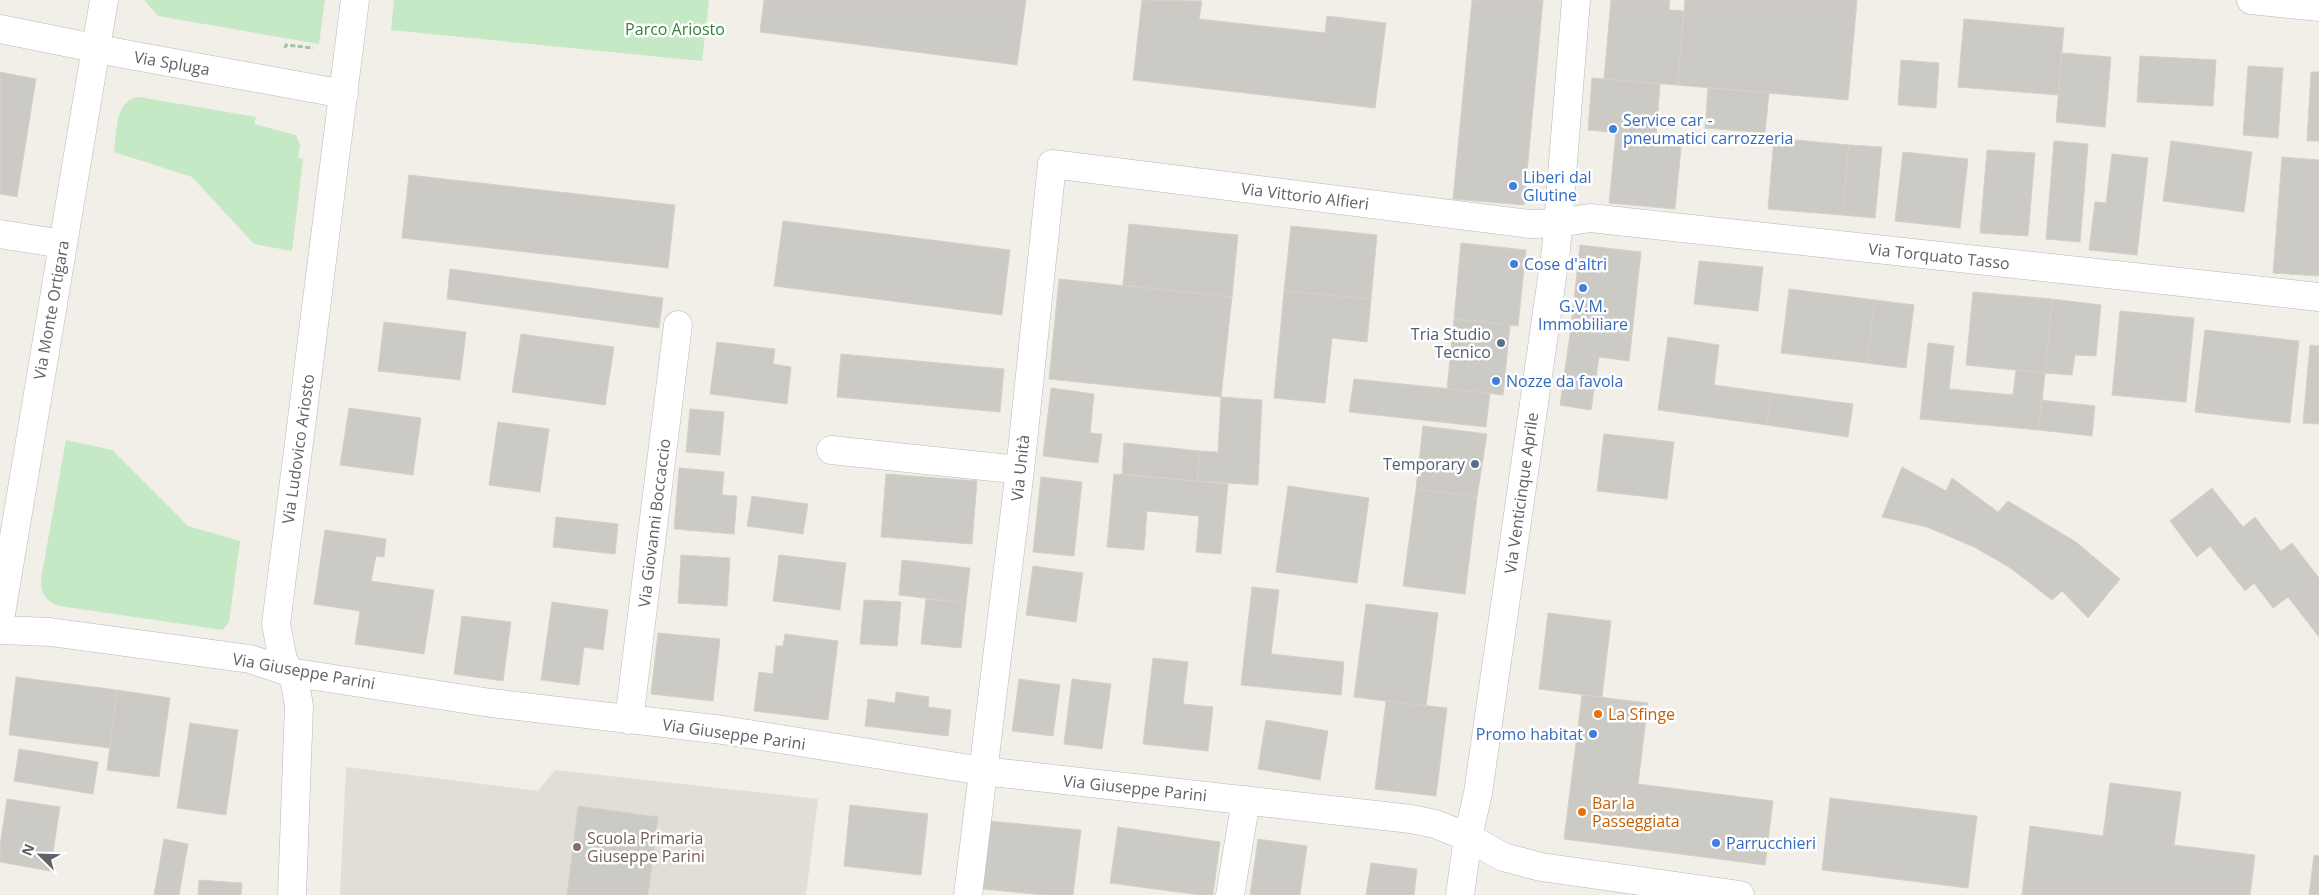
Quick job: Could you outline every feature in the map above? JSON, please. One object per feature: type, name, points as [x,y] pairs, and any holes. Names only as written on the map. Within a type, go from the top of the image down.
[{"type":"street","name":"Via Monte Ortigara","points":[[0,620],[104,0]]},
{"type":"street","name":"Via Ludovico Ariosto","points":[[292,895],[300,706],[295,682],[289,672],[279,644],[276,624],[277,604],[355,0]]},
{"type":"street","name":"Via Venticinque Aprile","points":[[1460,895],[1468,837],[1478,793],[1559,223],[1576,0]]},
{"type":"street","points":[[2250,0],[2319,7]]},
{"type":"street","name":"Via Spluga","points":[[0,28],[97,49],[344,94]]},
{"type":"street","name":"Via Vittorio Alfieri","points":[[1052,164],[1530,224],[1559,223]]},
{"type":"street","name":"Via Unità","points":[[968,895],[1020,470],[1052,164]]},
{"type":"street","name":"Via Torquato Tasso","points":[[1559,223],[1590,218],[2319,297]]},
{"type":"street","points":[[0,234],[63,244]]},
{"type":"street","name":"Via Giovanni Boccaccio","points":[[629,720],[678,325]]},
{"type":"street","points":[[832,450],[1020,470]]},
{"type":"street","name":"Via Giuseppe Parini","points":[[0,630],[50,632],[250,659],[289,672],[491,703],[723,730],[983,770],[1411,819],[1435,824],[1468,837],[1504,857],[1541,867],[1740,895]]},
{"type":"street","points":[[1230,895],[1246,800]]},
{"type":"shaded area","name":"Scuola Primaria Giuseppe Parini","points":[[346,767],[538,791],[555,770],[818,799],[806,895],[340,895]]},
{"type":"green space","points":[[144,0],[325,0],[319,44],[158,16]]},
{"type":"green space","name":"Parco Ariosto","points":[[394,0],[709,0],[702,61],[391,30]]},
{"type":"green space","points":[[139,97],[256,117],[254,124],[296,135],[300,145],[298,158],[303,159],[292,251],[254,244],[192,177],[114,152],[118,119],[121,111],[131,99]]},
{"type":"green space","points":[[66,440],[112,450],[188,526],[240,541],[229,622],[223,630],[60,606],[51,602],[45,596],[41,579]]},
{"type":"building","points":[[764,0],[1026,0],[1017,65],[760,32]]},
{"type":"building","points":[[1142,0],[1202,1],[1199,19],[1325,33],[1327,16],[1386,23],[1375,108],[1133,80]]},
{"type":"building","points":[[1472,0],[1543,0],[1524,205],[1453,199]]},
{"type":"building","points":[[1611,0],[1670,0],[1669,10],[1684,11],[1677,85],[1604,79]]},
{"type":"building","points":[[1685,0],[1857,0],[1848,100],[1677,85]]},
{"type":"building","points":[[1964,19],[2064,28],[2058,95],[1958,87]]},
{"type":"building","points":[[2062,53],[2111,57],[2105,127],[2056,122]]},
{"type":"building","points":[[2140,56],[2216,60],[2213,106],[2137,102]]},
{"type":"building","points":[[1901,60],[1939,63],[1936,108],[1898,105]]},
{"type":"building","points":[[2248,66],[2283,68],[2278,138],[2243,135]]},
{"type":"building","points":[[0,72],[36,79],[17,197],[0,194]]},
{"type":"building","points":[[2311,72],[2319,72],[2319,141],[2307,141]]},
{"type":"building","points":[[1592,78],[1660,84],[1656,136],[1588,130]]},
{"type":"building","points":[[1708,88],[1769,93],[1765,133],[1705,128]]},
{"type":"building","points":[[1616,132],[1682,138],[1675,209],[1609,203]]},
{"type":"building","points":[[1774,138],[1849,145],[1842,215],[1768,209]]},
{"type":"building","points":[[2054,141],[2088,144],[2080,242],[2046,239]]},
{"type":"building","points":[[2171,141],[2252,152],[2244,212],[2163,201]]},
{"type":"building","points":[[1849,145],[1882,147],[1875,218],[1842,215]]},
{"type":"building","points":[[1987,150],[2035,153],[2028,236],[1980,233]]},
{"type":"building","points":[[1903,152],[1968,159],[1960,228],[1895,221]]},
{"type":"building","points":[[2112,154],[2148,158],[2137,255],[2089,250],[2095,202],[2106,203]]},
{"type":"building","points":[[2282,157],[2319,160],[2319,276],[2273,273]]},
{"type":"building","points":[[409,175],[675,205],[668,268],[402,238]]},
{"type":"building","points":[[783,221],[1010,250],[1002,315],[774,286]]},
{"type":"building","points":[[1129,224],[1238,235],[1232,297],[1123,285]]},
{"type":"building","points":[[1291,226],[1377,235],[1371,299],[1284,291]]},
{"type":"building","points":[[1461,243],[1526,250],[1518,326],[1454,319]]},
{"type":"building","points":[[1580,245],[1641,252],[1632,335],[1571,327]]},
{"type":"building","points":[[1699,261],[1763,267],[1758,311],[1694,304]]},
{"type":"building","points":[[450,269],[663,298],[659,328],[447,299]]},
{"type":"building","points":[[1059,279],[1232,297],[1221,397],[1049,379]]},
{"type":"building","points":[[1789,289],[1875,300],[1867,363],[1781,353]]},
{"type":"building","points":[[1284,291],[1371,299],[1367,342],[1332,338],[1325,403],[1274,398]]},
{"type":"building","points":[[1973,292],[2052,299],[2045,373],[1966,365]]},
{"type":"building","points":[[2052,299],[2101,305],[2096,356],[2075,355],[2072,375],[2045,373]]},
{"type":"building","points":[[1875,300],[1914,305],[1906,368],[1867,363]]},
{"type":"building","points":[[2120,311],[2194,318],[2186,402],[2112,395]]},
{"type":"building","points":[[1454,319],[1510,325],[1503,395],[1447,389]]},
{"type":"building","points":[[384,322],[466,332],[460,380],[378,371]]},
{"type":"building","points":[[1571,327],[1632,335],[1629,361],[1599,357],[1591,410],[1560,405]]},
{"type":"building","points":[[2205,330],[2299,341],[2290,423],[2195,412]]},
{"type":"building","points":[[521,334],[614,347],[605,405],[512,392]]},
{"type":"building","points":[[1668,337],[1719,345],[1714,385],[1771,393],[1767,425],[1658,410]]},
{"type":"building","points":[[717,342],[775,349],[773,364],[791,367],[787,404],[710,394]]},
{"type":"building","points":[[1928,343],[1954,346],[1949,389],[2013,395],[2016,370],[2045,373],[2039,430],[1920,419]]},
{"type":"building","points":[[2310,345],[2319,346],[2319,424],[2303,423]]},
{"type":"building","points":[[841,354],[1004,369],[1000,412],[837,397]]},
{"type":"building","points":[[1354,379],[1490,393],[1486,427],[1349,412]]},
{"type":"building","points":[[1051,388],[1094,394],[1090,433],[1102,434],[1098,463],[1043,456]]},
{"type":"building","points":[[1771,393],[1853,404],[1848,437],[1767,425]]},
{"type":"building","points":[[1221,397],[1262,400],[1258,485],[1197,481],[1200,451],[1218,452]]},
{"type":"building","points":[[2041,400],[2095,406],[2092,436],[2039,430]]},
{"type":"building","points":[[349,408],[421,418],[413,475],[340,465]]},
{"type":"building","points":[[690,409],[724,412],[720,455],[686,452]]},
{"type":"building","points":[[498,422],[549,429],[540,492],[489,485]]},
{"type":"building","points":[[1423,426],[1487,434],[1477,497],[1416,489]]},
{"type":"building","points":[[1604,434],[1674,442],[1667,499],[1597,491]]},
{"type":"building","points":[[1124,443],[1200,451],[1197,481],[1122,474]]},
{"type":"building","points":[[1902,467],[1946,491],[1952,478],[1998,512],[2008,501],[2076,542],[2120,579],[2088,618],[2062,591],[2052,600],[2009,567],[1974,547],[1927,527],[1882,517]]},
{"type":"building","points":[[679,468],[724,472],[722,495],[737,496],[734,534],[674,529]]},
{"type":"building","points":[[886,474],[977,481],[972,544],[881,537]]},
{"type":"building","points":[[1114,474],[1228,484],[1221,554],[1196,552],[1199,516],[1147,511],[1144,550],[1107,547]]},
{"type":"building","points":[[1041,477],[1082,482],[1074,556],[1033,552]]},
{"type":"building","points":[[1288,486],[1369,498],[1357,583],[1276,572]]},
{"type":"building","points":[[2212,488],[2243,527],[2255,517],[2281,551],[2292,543],[2319,578],[2319,637],[2288,597],[2273,608],[2254,583],[2245,591],[2210,546],[2197,557],[2170,521]]},
{"type":"building","points":[[1416,489],[1477,497],[1465,594],[1403,586]]},
{"type":"building","points":[[752,496],[808,504],[803,534],[747,526]]},
{"type":"building","points":[[556,517],[618,524],[615,554],[553,547]]},
{"type":"building","points":[[325,530],[386,539],[384,557],[376,556],[371,581],[434,590],[424,654],[355,644],[360,611],[314,604]]},
{"type":"building","points":[[681,555],[730,558],[727,606],[678,603]]},
{"type":"building","points":[[779,555],[846,563],[840,610],[773,601]]},
{"type":"building","points":[[902,560],[970,568],[966,603],[899,595]]},
{"type":"building","points":[[1033,566],[1083,573],[1076,622],[1026,615]]},
{"type":"building","points":[[1252,587],[1279,590],[1271,654],[1344,662],[1341,695],[1241,685]]},
{"type":"building","points":[[926,599],[966,603],[961,648],[921,644]]},
{"type":"building","points":[[864,600],[901,602],[897,646],[860,644]]},
{"type":"building","points":[[552,602],[608,610],[603,650],[584,647],[579,685],[541,680]]},
{"type":"building","points":[[1366,604],[1438,613],[1426,706],[1354,697]]},
{"type":"building","points":[[1548,613],[1611,621],[1602,697],[1539,689]]},
{"type":"building","points":[[462,616],[511,622],[503,681],[454,674]]},
{"type":"building","points":[[658,633],[720,639],[713,701],[651,694]]},
{"type":"building","points":[[785,634],[838,641],[828,720],[754,711],[759,672],[773,674],[776,646],[783,646]]},
{"type":"building","points":[[1153,658],[1188,662],[1183,704],[1213,707],[1208,751],[1143,744]]},
{"type":"building","points":[[16,677],[117,690],[110,748],[9,735]]},
{"type":"building","points":[[1019,679],[1060,685],[1053,736],[1012,731]]},
{"type":"building","points":[[1072,679],[1111,684],[1102,749],[1064,744]]},
{"type":"building","points":[[117,690],[170,698],[159,777],[107,770]]},
{"type":"building","points":[[896,692],[929,697],[928,707],[951,710],[948,736],[865,726],[868,699],[895,703]]},
{"type":"building","points":[[1582,695],[1648,703],[1638,784],[1773,801],[1765,865],[1564,839]]},
{"type":"building","points":[[1386,701],[1447,708],[1436,796],[1375,789]]},
{"type":"building","points":[[1266,720],[1328,731],[1320,780],[1258,769]]},
{"type":"building","points":[[190,723],[238,730],[226,815],[177,808]]},
{"type":"building","points":[[19,749],[98,762],[93,794],[14,781]]},
{"type":"building","points":[[2110,783],[2181,792],[2174,845],[2255,855],[2250,895],[2022,895],[2030,826],[2103,836]]},
{"type":"building","points":[[1830,798],[1977,816],[1968,888],[1822,870]]},
{"type":"building","points":[[7,799],[60,807],[50,871],[0,862],[0,846]]},
{"type":"building","points":[[850,805],[928,814],[921,875],[844,866]]},
{"type":"building","points":[[578,806],[658,817],[648,895],[567,895]]},
{"type":"building","points":[[990,821],[1081,830],[1073,895],[1044,895],[983,889]]},
{"type":"building","points":[[1118,827],[1220,842],[1213,895],[1200,895],[1110,883]]},
{"type":"building","points":[[164,839],[188,844],[179,895],[154,895]]},
{"type":"building","points":[[1258,839],[1307,846],[1300,895],[1250,895]]},
{"type":"building","points":[[2314,855],[2319,856],[2319,895],[2309,895]]},
{"type":"building","points":[[1371,863],[1417,869],[1414,895],[1366,895]]},
{"type":"building","points":[[199,880],[242,883],[241,895],[198,895]]},
{"type":"place","name":"Service car - pneumatici carrozzeria","points":[[1613,129]]},
{"type":"place","name":"Liberi dal Glutine","points":[[1513,186]]},
{"type":"place","name":"Cose d'altri","points":[[1514,264]]},
{"type":"place","name":"G.V.M. Immobiliare","points":[[1583,288]]},
{"type":"place","name":"Tria Studio Tecnico","points":[[1501,343]]},
{"type":"place","name":"Nozze da favola","points":[[1496,381]]},
{"type":"place","name":"Temporary","points":[[1475,464]]},
{"type":"place","name":"La Sfinge","points":[[1598,714]]},
{"type":"place","name":"Promo habitat","points":[[1593,734]]},
{"type":"place","name":"Bar la Passeggiata","points":[[1582,812]]},
{"type":"place","name":"Parrucchieri","points":[[1716,843]]},
{"type":"place","name":"Scuola Primaria Giuseppe Parini","points":[[577,847]]}]
